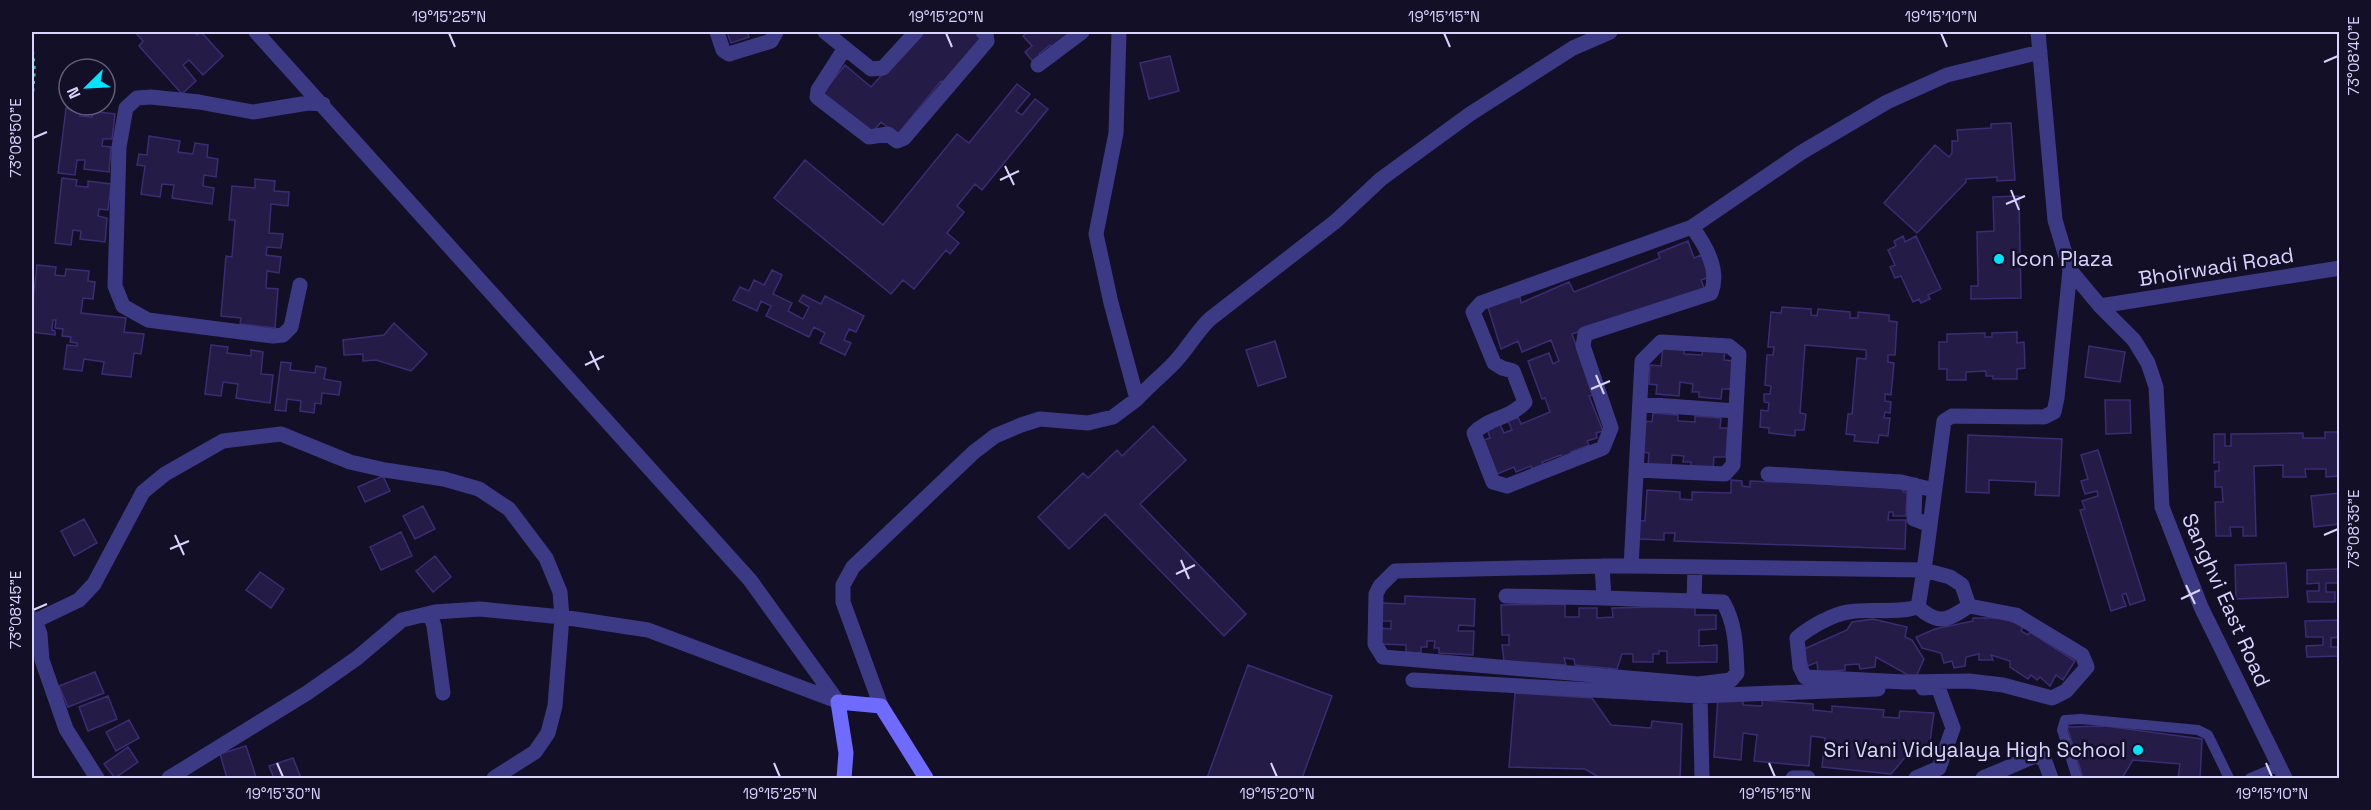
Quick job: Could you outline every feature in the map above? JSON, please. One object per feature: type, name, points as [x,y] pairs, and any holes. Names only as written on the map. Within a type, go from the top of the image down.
[{"type":"street","points":[[256,32],[750,580],[838,702],[846,753],[844,778]]},
{"type":"street","points":[[717,32],[723,50],[729,54],[771,41],[776,32]]},
{"type":"street","points":[[825,32],[871,69],[883,68],[916,32]]},
{"type":"street","points":[[845,48],[818,90],[817,96],[869,137],[888,134],[897,141],[904,138],[987,41],[986,34],[983,32]]},
{"type":"street","points":[[1038,65],[1082,32]]},
{"type":"street","points":[[1119,32],[1116,133],[1095,234],[1137,399]]},
{"type":"street","points":[[926,778],[881,706],[843,602],[843,585],[853,567],[974,452],[995,436],[1040,419],[1088,423],[1113,417],[1137,399],[1172,366],[1205,324],[1336,221],[1382,179],[1470,114],[1574,48],[1610,32]]},
{"type":"street","points":[[1918,607],[1944,421],[1952,416],[2044,417],[2054,412],[2057,398],[2070,270],[2055,220],[2038,32]]},
{"type":"street","points":[[1692,227],[1706,246],[1715,282],[1711,293],[1585,334],[1583,346],[1611,428],[1603,448],[1507,486],[1493,482],[1474,434],[1481,426],[1518,410],[1525,402],[1513,371],[1494,363],[1473,312],[1481,303],[1692,227],[1802,152],[1887,102],[1947,75],[2040,52]]},
{"type":"street","points":[[300,285],[291,327],[283,335],[273,336],[148,320],[123,306],[115,286],[119,147],[126,108],[137,98],[151,97],[199,102],[253,112],[308,103],[322,104]]},
{"type":"street","name":"Bhoirwadi Road","points":[[2100,306],[2340,268]]},
{"type":"street","name":"Sanghvi East Road","points":[[2070,270],[2100,306],[2134,340],[2148,363],[2156,387],[2162,507],[2201,607],[2282,772]]},
{"type":"street","points":[[1631,566],[1636,470],[1640,404],[1642,361],[1661,342],[1729,346],[1738,354],[1733,465],[1725,474],[1636,470]]},
{"type":"street","points":[[1640,404],[1736,411]]},
{"type":"street","points":[[97,778],[66,729],[42,660],[40,634],[33,619],[79,600],[94,584],[143,492],[165,474],[223,441],[281,434],[350,462],[444,479],[479,489],[508,508],[546,558],[560,592],[562,617],[555,706],[548,733],[535,752],[494,778]]},
{"type":"street","points":[[1768,474],[1901,482],[1935,490]]},
{"type":"street","points":[[1915,485],[1914,519],[1930,525]]},
{"type":"street","points":[[1602,566],[1604,598]]},
{"type":"street","points":[[1506,596],[1723,602],[1735,641],[1737,673],[1731,680],[1698,684],[1383,657],[1375,644],[1376,594],[1380,586],[1395,571],[1602,566],[1924,570],[1950,577],[1962,585],[1969,606]]},
{"type":"street","points":[[1694,601],[1695,567]]},
{"type":"street","points":[[1969,606],[2016,615],[2082,656],[2087,667],[2066,691],[2052,698],[2003,685],[1970,681],[1905,682],[1805,677],[1800,667],[1797,638],[1808,629],[1846,612],[1903,612],[1918,607],[1928,616],[1941,620],[1950,619],[1969,606]]},
{"type":"street","points":[[169,778],[307,693],[357,658],[402,620],[430,614],[480,609],[562,617],[648,630],[838,702],[881,706]]},
{"type":"street","points":[[430,614],[434,626],[443,693]]},
{"type":"street","points":[[1413,680],[1700,696],[1938,687],[1953,728],[1939,768],[1916,778]]},
{"type":"street","points":[[1700,696],[1702,778]]},
{"type":"street","points":[[1983,778],[2035,756],[2044,759],[2052,778]]},
{"type":"street","points":[[1793,778],[1808,778]]},
{"type":"lane","points":[[2077,778],[2062,730],[2065,720],[2081,719],[2199,730],[2208,735],[2229,778]]},
{"type":"lane","points":[[2250,778],[2282,772]]},
{"type":"path","points":[[32,51],[34,70],[32,95]]},
{"type":"building","points":[[135,32],[193,32],[197,35],[201,32],[223,56],[203,75],[189,60],[183,65],[196,81],[182,94],[139,46],[143,41]]},
{"type":"building","points":[[727,32],[747,32],[749,37],[731,43]]},
{"type":"building","points":[[920,32],[976,32],[984,38],[945,85],[941,81],[897,135],[881,122],[871,134],[822,94],[845,65],[871,87]]},
{"type":"building","points":[[1028,32],[1074,32],[1053,49],[1050,45],[1039,54],[1043,58],[1035,64],[1025,52],[1032,46],[1023,36]]},
{"type":"building","points":[[1170,56],[1179,91],[1149,99],[1140,63]]},
{"type":"building","points":[[1017,84],[1030,94],[1016,111],[1022,115],[1035,99],[1048,109],[982,190],[975,184],[957,206],[964,212],[947,233],[959,243],[950,254],[946,250],[914,289],[903,280],[891,294],[774,198],[805,160],[883,225],[957,134],[969,143]]},
{"type":"building","points":[[65,117],[115,117],[112,139],[103,139],[102,146],[111,147],[109,172],[84,169],[85,160],[77,160],[75,175],[58,173]]},
{"type":"building","points":[[2011,123],[2015,180],[1997,181],[1997,177],[1966,179],[1966,182],[1917,233],[1884,203],[1935,145],[1949,157],[1952,153],[1952,141],[1958,141],[1957,130],[1991,128],[1991,124]]},
{"type":"building","points":[[149,136],[180,141],[178,152],[193,154],[195,143],[208,145],[207,157],[218,159],[216,177],[204,175],[203,186],[214,188],[212,204],[172,198],[174,185],[162,184],[160,197],[141,194],[145,166],[137,165],[139,154],[147,155]]},
{"type":"building","points":[[62,178],[77,180],[76,186],[88,187],[88,181],[111,184],[108,210],[99,209],[98,216],[107,218],[105,242],[80,239],[81,231],[73,230],[71,245],[55,243]]},
{"type":"building","points":[[255,179],[275,181],[274,191],[289,192],[288,206],[271,204],[269,233],[283,234],[281,248],[267,247],[266,255],[281,257],[279,273],[267,271],[266,288],[278,289],[275,328],[240,324],[241,318],[221,316],[226,256],[232,257],[235,220],[229,220],[232,186],[255,188]]},
{"type":"building","name":"Icon Plaza","points":[[2019,196],[2021,298],[1971,299],[1971,286],[1978,286],[1977,232],[1994,231],[1993,197]]},
{"type":"building","points":[[1903,236],[1905,242],[1916,236],[1941,289],[1928,295],[1930,299],[1921,303],[1919,299],[1913,302],[1901,276],[1895,278],[1890,267],[1895,265],[1888,250],[1896,246],[1894,241]]},
{"type":"building","points":[[1688,241],[1694,258],[1701,255],[1710,277],[1701,280],[1705,290],[1572,334],[1594,395],[1589,396],[1603,431],[1596,433],[1597,438],[1587,441],[1589,445],[1571,452],[1572,456],[1563,460],[1561,455],[1542,462],[1544,467],[1533,471],[1531,466],[1516,472],[1514,467],[1497,474],[1484,440],[1490,438],[1487,429],[1500,424],[1504,433],[1512,430],[1508,421],[1518,417],[1521,424],[1550,412],[1545,398],[1542,399],[1528,361],[1549,353],[1553,364],[1559,361],[1551,340],[1522,352],[1518,341],[1501,349],[1487,304],[1520,297],[1521,303],[1569,282],[1574,292],[1660,258],[1658,253]]},
{"type":"building","points":[[37,265],[56,267],[55,275],[65,276],[66,269],[89,271],[88,281],[95,282],[93,299],[83,298],[81,313],[126,318],[124,332],[144,334],[141,354],[134,353],[131,377],[102,374],[104,362],[84,359],[82,371],[64,369],[67,345],[77,346],[77,343],[70,342],[71,337],[62,336],[63,329],[55,328],[56,320],[53,320],[52,330],[55,331],[55,335],[32,332]]},
{"type":"building","points":[[772,270],[782,275],[773,294],[792,303],[788,311],[803,319],[809,307],[799,301],[803,295],[821,304],[825,296],[864,316],[856,332],[849,329],[844,340],[851,343],[845,355],[820,343],[825,333],[814,327],[809,337],[766,316],[771,306],[761,301],[757,311],[733,300],[740,287],[749,291],[754,280],[764,285]]},
{"type":"building","points":[[1782,307],[1811,309],[1811,315],[1817,316],[1818,309],[1850,312],[1850,318],[1858,318],[1858,312],[1889,315],[1889,321],[1897,322],[1895,355],[1888,355],[1888,362],[1894,363],[1891,395],[1885,394],[1885,401],[1891,402],[1890,413],[1885,412],[1884,418],[1890,418],[1888,436],[1879,435],[1878,443],[1854,441],[1855,435],[1846,434],[1848,414],[1852,414],[1857,358],[1866,359],[1866,350],[1805,345],[1800,413],[1806,414],[1804,430],[1795,430],[1795,436],[1769,433],[1769,428],[1760,427],[1761,410],[1768,411],[1769,403],[1764,402],[1764,394],[1770,394],[1771,386],[1765,385],[1767,355],[1773,355],[1774,347],[1768,347],[1771,312],[1781,313]]},
{"type":"building","points":[[394,323],[427,354],[411,371],[376,360],[363,361],[363,354],[344,355],[343,340],[384,335]]},
{"type":"building","points":[[2017,332],[2017,343],[2024,342],[2025,368],[2017,369],[2017,379],[1993,379],[1993,376],[1986,376],[1986,371],[1966,372],[1966,380],[1947,380],[1947,369],[1939,369],[1939,342],[1947,342],[1947,334],[1985,333],[1985,337],[1992,337],[1992,333]]},
{"type":"building","points":[[1275,341],[1286,377],[1258,386],[1246,350]]},
{"type":"building","points":[[211,345],[228,347],[227,353],[251,356],[251,350],[263,352],[261,374],[273,375],[270,403],[236,398],[238,384],[223,382],[221,396],[205,394]]},
{"type":"building","points":[[1663,345],[1684,347],[1684,354],[1702,355],[1703,348],[1725,350],[1724,360],[1733,361],[1731,389],[1722,389],[1721,399],[1699,397],[1699,392],[1692,392],[1693,384],[1680,382],[1679,396],[1656,394],[1657,385],[1649,384],[1650,365],[1661,366]]},
{"type":"building","points":[[2089,346],[2125,352],[2120,382],[2085,377]]},
{"type":"building","points":[[281,362],[291,363],[290,370],[315,373],[316,366],[326,368],[324,379],[341,382],[339,395],[322,393],[321,404],[315,403],[314,413],[300,411],[301,401],[287,399],[286,411],[275,410]]},
{"type":"building","points":[[2105,400],[2130,400],[2131,433],[2106,434]]},
{"type":"building","points":[[1653,413],[1678,415],[1678,421],[1695,422],[1695,416],[1721,418],[1720,428],[1728,428],[1726,457],[1714,457],[1713,470],[1690,469],[1691,462],[1683,462],[1684,456],[1672,455],[1671,467],[1648,466],[1649,453],[1643,452],[1646,421],[1652,422]]},
{"type":"building","points":[[1153,426],[1186,460],[1140,504],[1246,614],[1224,636],[1105,514],[1069,549],[1038,517],[1083,473],[1088,478],[1117,450],[1122,456]]},
{"type":"building","points":[[2325,432],[2340,432],[2340,476],[2326,477],[2326,469],[2305,469],[2306,477],[2283,477],[2283,465],[2254,466],[2256,536],[2243,536],[2243,527],[2230,527],[2231,536],[2216,536],[2215,502],[2223,502],[2222,487],[2215,487],[2215,471],[2219,471],[2219,462],[2214,463],[2214,434],[2225,434],[2225,446],[2231,446],[2231,434],[2303,433],[2303,438],[2325,438]]},
{"type":"building","points":[[1968,435],[2062,439],[2059,496],[2035,495],[2036,482],[1989,480],[1989,493],[1966,492]]},
{"type":"building","points":[[2098,450],[2145,600],[2130,605],[2126,593],[2122,595],[2126,606],[2111,611],[2080,510],[2085,509],[2082,501],[2098,496],[2097,491],[2085,494],[2081,481],[2088,479],[2081,455]]},
{"type":"building","points":[[383,476],[390,491],[365,502],[358,487]]},
{"type":"building","points":[[1731,480],[1742,481],[1742,486],[1750,487],[1750,481],[1903,487],[1903,492],[1907,492],[1906,516],[1893,516],[1893,512],[1889,512],[1888,520],[1906,520],[1905,549],[1674,541],[1675,533],[1664,533],[1664,540],[1637,539],[1637,520],[1645,521],[1647,490],[1680,492],[1680,499],[1692,500],[1692,492],[1731,493]]},
{"type":"building","points":[[2340,493],[2340,524],[2314,527],[2311,496]]},
{"type":"building","points":[[423,506],[435,529],[415,539],[403,516]]},
{"type":"building","points":[[84,519],[97,543],[74,556],[61,531]]},
{"type":"building","points":[[401,532],[412,556],[381,570],[370,547]]},
{"type":"building","points":[[435,556],[451,577],[433,592],[416,571]]},
{"type":"building","points":[[2286,563],[2288,597],[2236,599],[2235,565]]},
{"type":"building","points":[[2340,569],[2340,602],[2339,583],[2326,583],[2326,592],[2335,592],[2335,602],[2308,602],[2307,591],[2319,591],[2319,583],[2307,584],[2307,570]]},
{"type":"building","points":[[260,572],[284,589],[271,608],[246,590]]},
{"type":"building","points":[[1405,596],[1475,599],[1474,626],[1459,625],[1458,631],[1474,631],[1473,655],[1439,653],[1439,648],[1434,648],[1435,641],[1427,641],[1427,647],[1421,647],[1421,653],[1406,652],[1406,645],[1381,644],[1381,628],[1391,629],[1391,621],[1382,621],[1382,603],[1405,604]]},
{"type":"building","points":[[1565,604],[1565,617],[1579,617],[1579,608],[1597,608],[1597,618],[1613,617],[1612,608],[1695,606],[1695,615],[1716,615],[1716,629],[1699,630],[1699,646],[1717,645],[1717,662],[1667,663],[1667,651],[1653,654],[1653,662],[1633,662],[1633,654],[1622,654],[1617,669],[1575,665],[1574,659],[1564,658],[1566,665],[1504,661],[1502,645],[1509,645],[1509,635],[1502,635],[1501,605]]},
{"type":"building","points":[[1973,618],[2002,618],[2023,626],[2021,631],[2028,635],[2030,632],[2075,661],[2063,680],[2056,675],[2050,686],[2040,677],[2037,680],[2031,675],[2028,679],[2010,667],[2010,661],[1991,655],[1993,660],[1979,660],[1979,654],[1966,657],[1965,666],[1954,668],[1952,661],[1944,663],[1941,653],[1922,648],[1916,637],[1935,629],[1973,621]]},
{"type":"building","points":[[1873,619],[1907,627],[1905,637],[1912,640],[1924,659],[1915,679],[1876,657],[1875,667],[1860,669],[1859,664],[1845,665],[1845,670],[1818,672],[1817,662],[1808,666],[1802,650],[1847,630],[1852,622]]},
{"type":"building","points":[[2340,620],[2340,637],[2331,638],[2331,647],[2340,647],[2340,656],[2307,657],[2306,646],[2323,645],[2323,637],[2306,637],[2305,621]]},
{"type":"building","points":[[1248,665],[1332,696],[1302,778],[1207,778]]},
{"type":"building","points":[[95,672],[104,693],[68,707],[59,686]]},
{"type":"building","points":[[1515,693],[1592,698],[1611,725],[1651,728],[1652,721],[1682,724],[1680,778],[1600,778],[1585,769],[1509,767]]},
{"type":"building","points":[[108,696],[117,719],[88,731],[79,707]]},
{"type":"building","points":[[1718,697],[1743,699],[1743,705],[1762,706],[1762,700],[1813,704],[1813,710],[1832,712],[1832,706],[1884,710],[1883,717],[1899,718],[1900,711],[1934,713],[1929,748],[1913,748],[1891,774],[1822,767],[1825,738],[1811,736],[1809,766],[1754,761],[1757,735],[1743,733],[1741,760],[1714,757]]},
{"type":"building","points":[[129,720],[139,738],[116,751],[106,732]]},
{"type":"building","name":"Sri Vani Vidyalaya High School","points":[[2105,726],[2202,739],[2200,778],[2178,778],[2180,764],[2133,760],[2122,778],[2083,778],[2067,727]]},
{"type":"building","points":[[246,746],[256,777],[227,778],[220,754]]},
{"type":"building","points":[[128,747],[138,762],[115,778],[104,764]]},
{"type":"building","points":[[293,758],[301,778],[274,778],[269,766]]},
{"type":"place","name":"Icon Plaza","points":[[1999,259]]},
{"type":"place","name":"Sri Vani Vidyalaya High School","points":[[2138,750]]}]
